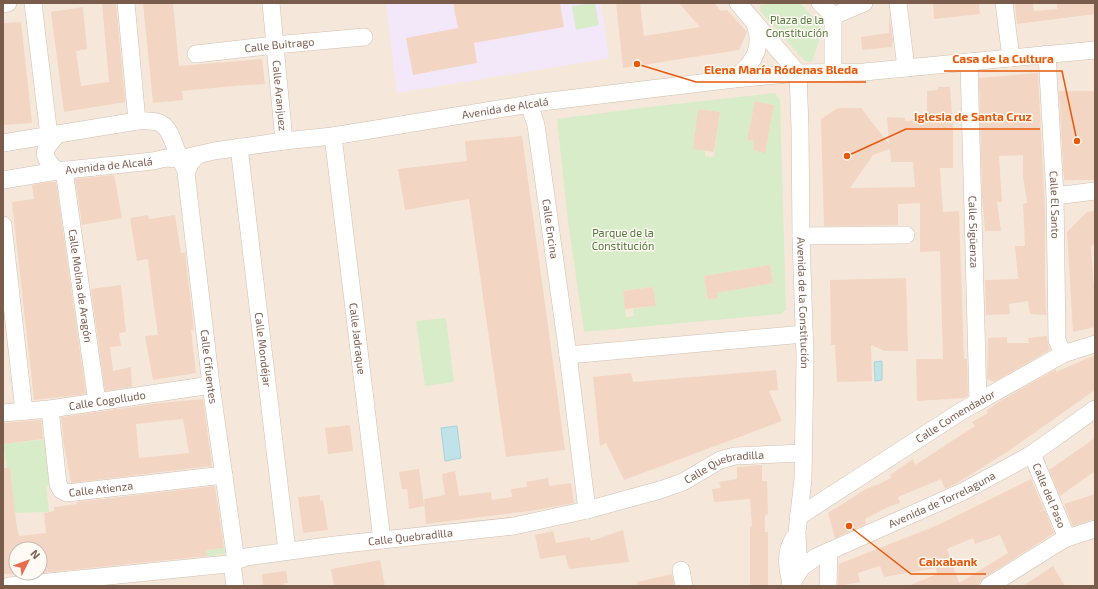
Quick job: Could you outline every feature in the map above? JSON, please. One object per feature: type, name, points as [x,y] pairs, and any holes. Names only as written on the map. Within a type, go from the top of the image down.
[{"type":"street","points":[[3,4],[8,3]]},
{"type":"street","points":[[33,3],[53,136],[46,147],[46,155],[49,164],[61,170]]},
{"type":"street","points":[[126,3],[137,121]]},
{"type":"street","name":"Calle Aranjuez","points":[[271,3],[284,141]]},
{"type":"street","points":[[738,3],[798,73]]},
{"type":"street","points":[[820,3],[832,16],[833,73]]},
{"type":"street","points":[[832,16],[864,3]]},
{"type":"street","points":[[898,3],[906,68]]},
{"type":"street","points":[[1004,3],[1010,58]]},
{"type":"street","points":[[734,79],[746,69],[754,58],[759,41],[755,23]]},
{"type":"street","name":"Calle Buitrago","points":[[196,54],[364,37]]},
{"type":"street","name":"Avenida de Alcalá","points":[[175,154],[198,155],[239,147],[333,136],[529,104],[734,79],[798,73],[864,72],[1095,50]]},
{"type":"street","name":"Calle El Santo","points":[[1047,54],[1055,196],[1057,340],[1063,354]]},
{"type":"street","name":"Calle Sigüenza","points":[[969,62],[978,402]]},
{"type":"street","name":"Avenida de la Constitución","points":[[798,73],[804,334],[803,453],[802,490],[798,525],[798,556],[802,567]]},
{"type":"street","name":"Calle Encina","points":[[529,104],[536,125],[568,355],[587,510]]},
{"type":"street","name":"Avenida de Alcalá","points":[[3,142],[53,136],[137,121],[152,120],[159,122],[170,132],[175,154]]},
{"type":"street","name":"Calle Jadraque","points":[[333,136],[382,540]]},
{"type":"street","name":"Avenida de Alcalá","points":[[3,180],[61,170],[153,161],[196,147],[214,151]]},
{"type":"street","name":"Calle Mondéjar","points":[[239,147],[287,551]]},
{"type":"street","name":"Calle Cifuentes","points":[[175,154],[224,475],[234,562],[235,586]]},
{"type":"street","name":"Calle Molina de Aragón","points":[[61,170],[97,402]]},
{"type":"street","points":[[1055,196],[1095,191]]},
{"type":"street","points":[[3,225],[24,411]]},
{"type":"street","points":[[801,236],[906,235]]},
{"type":"street","points":[[568,355],[804,334]]},
{"type":"street","name":"Calle Comendador","points":[[798,525],[823,502],[960,412],[1063,354],[1095,344]]},
{"type":"street","name":"Calle Cogolludo","points":[[3,413],[50,409],[211,385]]},
{"type":"street","name":"Calle Atienza","points":[[50,409],[58,484],[61,490],[67,493],[224,475]]},
{"type":"street","name":"Avenida de Torrelaguna","points":[[790,584],[802,567],[825,553],[962,492],[1032,454],[1095,409]]},
{"type":"street","name":"Calle Quebradilla","points":[[9,586],[228,564],[246,557],[287,551],[514,526],[587,510],[660,490],[683,482],[720,460],[735,456],[803,453]]},
{"type":"street","name":"Calle del Paso","points":[[1032,454],[1067,538]]},
{"type":"street","points":[[802,490],[813,498],[823,502]]},
{"type":"street","points":[[798,525],[802,542],[809,548],[825,553],[828,586]]},
{"type":"street","name":"Avenida de la Constitución","points":[[790,584],[787,566],[790,544],[798,525]]},
{"type":"street","points":[[989,586],[1067,538],[1095,529]]},
{"type":"shaded area","points":[[3,3],[1095,3],[1095,586],[3,586]]},
{"type":"shaded area","points":[[386,3],[601,3],[609,58],[397,93]]},
{"type":"green space","points":[[595,3],[599,25],[576,30],[572,6]]},
{"type":"green space","name":"Plaza de la Constitución","points":[[775,3],[800,3],[823,28],[812,62],[805,61],[760,11],[760,5]]},
{"type":"green space","name":"Parque de la Constitución","points":[[775,93],[780,100],[786,310],[780,314],[584,332],[568,221],[557,119]],"holes":[[[755,101],[774,105],[765,152],[753,150],[754,141],[747,140]],[[699,109],[720,112],[714,157],[705,156],[705,151],[693,149]],[[770,265],[773,283],[717,293],[718,298],[708,300],[704,276]],[[653,287],[656,306],[633,309],[634,316],[626,317],[623,291]]]},
{"type":"green space","points":[[446,318],[454,382],[425,386],[416,321]]},
{"type":"green space","points":[[50,439],[55,484],[46,486],[49,512],[15,513],[3,444]]},
{"type":"green space","points":[[225,548],[226,553],[207,557],[206,550]]},
{"type":"water","points":[[882,361],[882,380],[875,381],[874,362]]},
{"type":"water","points":[[457,426],[461,458],[445,461],[441,428]]},
{"type":"building","points":[[102,3],[116,3],[125,102],[64,112],[51,12],[83,7],[87,49],[76,51],[81,86],[109,82]]},
{"type":"building","points":[[143,3],[173,3],[179,66],[262,59],[265,84],[182,91],[183,100],[153,103]]},
{"type":"building","points":[[453,3],[560,3],[564,27],[474,43],[477,63],[413,75],[406,38],[458,28]]},
{"type":"building","points":[[616,3],[640,3],[644,36],[700,27],[679,3],[714,3],[721,11],[727,10],[747,32],[739,50],[623,68]]},
{"type":"building","points":[[933,3],[979,3],[980,14],[934,19]]},
{"type":"building","points":[[1015,3],[1033,3],[1034,11],[1057,9],[1057,3],[1095,3],[1095,14],[1017,24]]},
{"type":"building","points":[[889,13],[893,43],[892,47],[862,50],[861,37],[889,33]]},
{"type":"building","points":[[21,22],[32,123],[4,125],[3,23]]},
{"type":"building","points":[[1038,73],[1045,211],[1046,315],[1030,314],[1028,301],[1009,304],[1010,314],[986,315],[985,280],[1018,279],[1015,246],[1025,246],[1023,204],[1027,203],[1023,176],[1023,155],[999,156],[1002,202],[997,202],[1001,231],[985,231],[982,194],[979,78]]},
{"type":"building","points":[[938,87],[950,87],[953,126],[953,168],[940,168],[943,212],[959,211],[964,359],[967,359],[968,396],[964,398],[917,401],[916,359],[943,359],[940,251],[920,252],[920,203],[898,204],[898,225],[824,226],[821,119],[838,108],[861,108],[889,144],[887,117],[905,118],[905,121],[927,120],[927,91],[938,90]],"holes":[[[890,149],[891,162],[913,162],[915,187],[850,188],[873,155]]]},
{"type":"building","points":[[1059,91],[1094,91],[1095,180],[1064,180]]},
{"type":"building","points":[[755,101],[774,105],[765,153],[753,150],[754,141],[747,140]]},
{"type":"building","points":[[698,109],[720,112],[714,152],[693,149]]},
{"type":"building","points":[[522,136],[565,450],[506,457],[469,199],[405,210],[398,169],[467,161],[465,141]]},
{"type":"building","points":[[114,175],[122,218],[82,225],[75,179]]},
{"type":"building","points":[[56,182],[86,394],[34,400],[12,202],[34,199],[32,185]]},
{"type":"building","points":[[1095,211],[1095,242],[1091,247],[1095,327],[1073,332],[1067,232],[1087,212]]},
{"type":"building","points":[[148,215],[149,219],[175,215],[181,253],[185,252],[194,330],[191,330],[196,373],[153,380],[145,336],[158,335],[148,259],[137,261],[130,218]]},
{"type":"building","points":[[770,265],[773,283],[717,293],[718,298],[708,300],[704,276]]},
{"type":"building","points":[[906,278],[908,351],[885,351],[871,345],[872,381],[837,382],[835,345],[831,345],[830,280]]},
{"type":"building","points":[[121,285],[126,332],[119,333],[121,346],[110,347],[113,371],[131,367],[132,387],[105,391],[91,289]]},
{"type":"building","points":[[653,287],[656,306],[625,309],[623,291]]},
{"type":"building","points":[[1047,336],[1050,350],[994,382],[987,379],[988,338],[1007,337],[1007,343],[1029,343],[1028,338]]},
{"type":"building","points":[[1095,355],[1095,390],[1007,452],[945,489],[941,479],[898,497],[900,503],[888,507],[865,519],[866,524],[835,538],[828,513],[866,489],[891,478],[890,475],[913,459],[915,465],[975,426],[972,422],[988,413],[986,411],[1000,401],[1056,369],[1056,372]]},
{"type":"building","points":[[776,370],[778,390],[769,391],[782,421],[624,480],[606,443],[600,446],[593,377],[631,373],[633,382]]},
{"type":"building","points":[[203,399],[212,466],[71,483],[64,445],[61,417],[160,403]],"holes":[[[183,419],[189,453],[139,458],[136,424]]]},
{"type":"building","points":[[41,420],[43,439],[3,444],[3,423]]},
{"type":"building","points":[[350,425],[353,451],[328,454],[325,428]]},
{"type":"building","points":[[1095,438],[1095,471],[1060,496],[1049,470]]},
{"type":"building","points":[[762,465],[762,481],[767,481],[768,514],[765,515],[765,532],[768,532],[768,586],[750,586],[750,526],[752,526],[750,499],[714,502],[712,489],[721,488],[719,482],[737,479],[737,467]]},
{"type":"building","points":[[3,468],[10,468],[19,536],[46,533],[44,513],[54,511],[54,507],[77,504],[76,502],[215,486],[224,548],[206,550],[207,556],[48,572],[48,541],[8,541],[8,574],[3,574]]},
{"type":"building","points":[[419,469],[424,506],[409,509],[407,489],[402,489],[399,472]]},
{"type":"building","points":[[455,471],[459,496],[491,492],[492,500],[512,497],[511,489],[527,487],[526,482],[548,478],[549,486],[571,483],[574,503],[530,511],[426,524],[424,499],[445,495],[442,474]]},
{"type":"building","points":[[1031,479],[1044,509],[1039,512],[1045,510],[1054,533],[984,578],[980,581],[979,586],[908,586],[937,574],[936,568],[884,577],[880,566],[858,573],[860,582],[838,586],[839,564],[938,525]],"holes":[[[1000,535],[1008,553],[959,583],[947,549],[973,538],[975,544]]]},
{"type":"building","points":[[1095,494],[1095,519],[1073,526],[1064,504]]},
{"type":"building","points":[[320,495],[320,501],[323,500],[328,530],[303,533],[298,497]]},
{"type":"building","points":[[623,530],[629,562],[569,569],[565,555],[540,559],[535,535],[553,531],[556,543],[590,537],[591,541]]},
{"type":"building","points":[[380,560],[385,586],[334,586],[331,569]]},
{"type":"building","points":[[1053,566],[1065,586],[1023,586]]},
{"type":"building","points":[[286,571],[288,583],[284,583],[284,586],[263,586],[262,574]]},
{"type":"building","points":[[672,574],[674,586],[638,586],[637,582]]},
{"type":"place","name":"Elena María Ródenas Bleda","points":[[637,64]]},
{"type":"place","name":"Casa de la Cultura","points":[[1077,141]]},
{"type":"place","name":"Iglesia de Santa Cruz","points":[[847,156]]},
{"type":"place","name":"Caixabank","points":[[849,526]]}]
